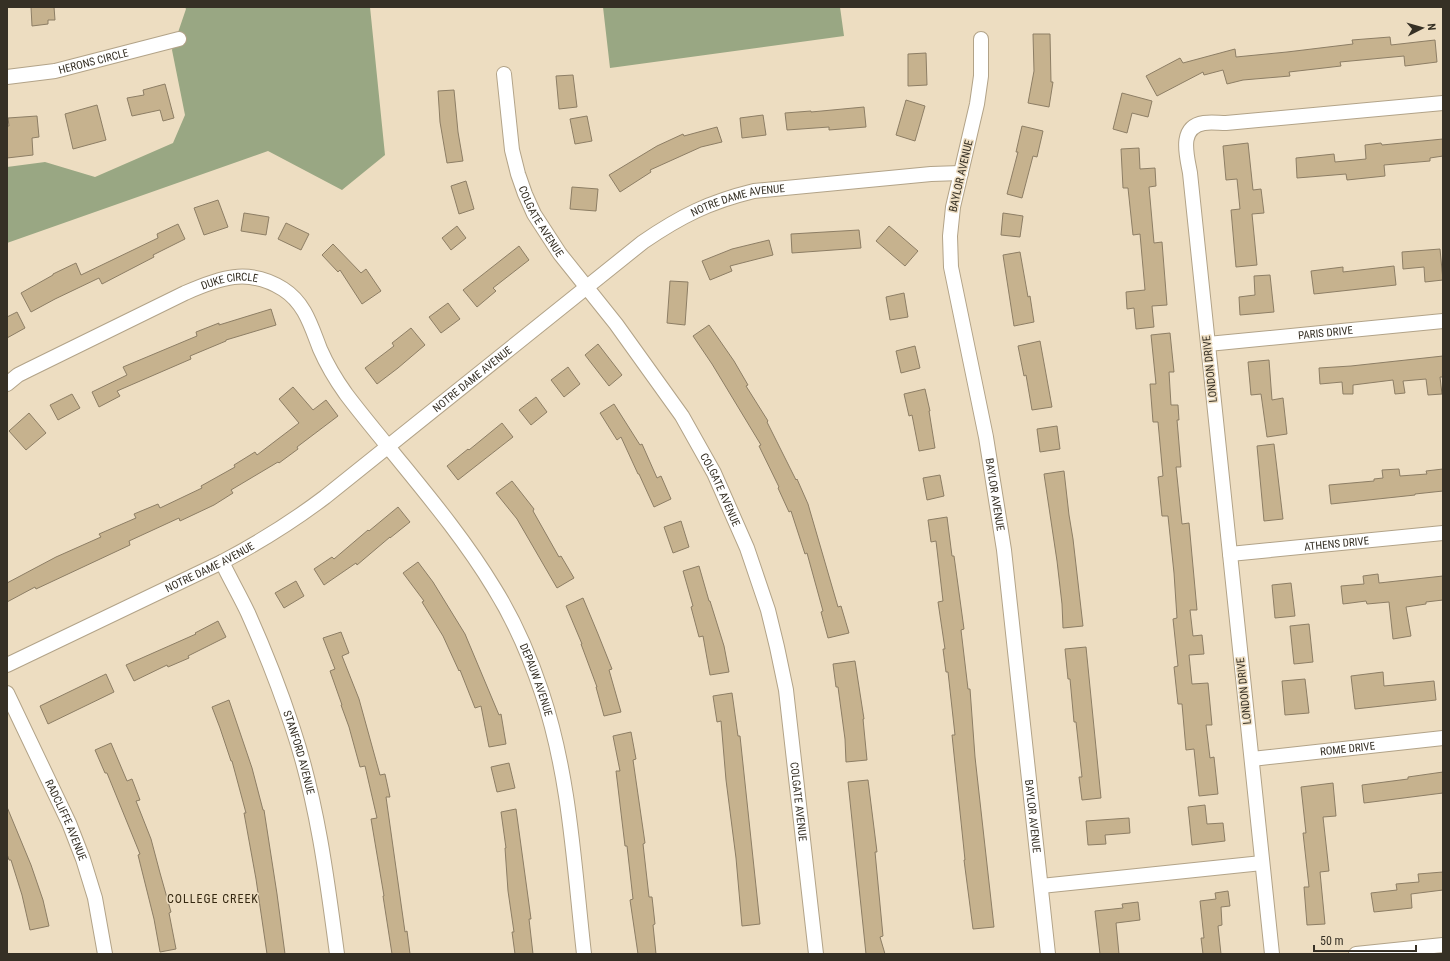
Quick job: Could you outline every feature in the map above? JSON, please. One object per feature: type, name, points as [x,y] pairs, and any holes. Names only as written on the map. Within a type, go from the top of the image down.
[{"type":"street","name":"HERONS CIRCLE","points":[[7,77],[55,71],[179,39]]},
{"type":"street","name":"BAYLOR AVENUE","points":[[981,39],[981,76],[977,104],[952,207],[950,236],[951,267],[986,438],[1004,550],[1048,954]]},
{"type":"street","name":"COLGATE AVENUE","points":[[504,74],[512,150],[518,174],[534,214],[560,254],[639,354],[682,416],[714,473],[752,562],[768,610],[786,690],[816,954]]},
{"type":"street","name":"LONDON DRIVE","points":[[1272,954],[1190,173],[1185,147],[1186,138],[1196,126],[1203,123],[1226,123],[1443,103]]},
{"type":"street","name":"NOTRE DAME AVENUE","points":[[7,665],[222,562],[296,519],[643,242],[666,226],[695,210],[728,197],[754,191],[931,174],[961,173]]},
{"type":"street","name":"DUKE CIRCLE","points":[[7,384],[18,375],[28,370],[209,283],[224,278],[241,276],[253,277],[270,282],[284,290],[298,303],[307,316],[320,350],[346,394],[388,446]]},
{"type":"street","name":"PARIS DRIVE","points":[[1208,344],[1443,321]]},
{"type":"street","name":"DEPAUW AVENUE","points":[[388,446],[468,548],[495,589],[524,646],[541,690],[561,764],[568,803],[584,954]]},
{"type":"street","name":"ATHENS DRIVE","points":[[1230,554],[1443,532]]},
{"type":"street","name":"STANFORD AVENUE","points":[[222,562],[247,612],[266,655],[293,730],[314,805],[325,864],[337,954]]},
{"type":"street","name":"RADCLIFFE AVENUE","points":[[7,693],[69,823],[83,859],[95,898],[105,954]]},
{"type":"street","name":"ROME DRIVE","points":[[1252,759],[1443,738]]},
{"type":"street","points":[[1041,886],[1262,863]]},
{"type":"street","points":[[1356,954],[1443,944]]},
{"type":"green space","points":[[185,7],[370,7],[385,155],[342,190],[268,151],[7,243],[7,167],[45,162],[95,177],[173,143],[185,115],[172,50],[186,9]]},
{"type":"green space","points":[[603,7],[840,7],[844,36],[610,68]]},
{"type":"building","points":[[31,7],[54,7],[55,20],[48,20],[48,24],[32,26]]},
{"type":"building","points":[[1033,34],[1050,34],[1051,82],[1053,82],[1049,107],[1028,103],[1034,71]]},
{"type":"building","points":[[1390,37],[1391,45],[1435,40],[1437,62],[1405,66],[1404,56],[1340,62],[1341,66],[1289,72],[1290,76],[1243,80],[1227,84],[1223,70],[1204,75],[1203,72],[1157,96],[1146,76],[1180,58],[1183,63],[1235,49],[1236,57],[1353,44],[1352,40]]},
{"type":"building","points":[[926,53],[927,85],[908,86],[908,54]]},
{"type":"building","points":[[573,75],[577,107],[559,109],[556,76]]},
{"type":"building","points":[[165,84],[174,118],[163,121],[160,110],[132,116],[127,98],[144,95],[143,90]]},
{"type":"building","points":[[454,90],[458,132],[463,161],[447,163],[440,122],[438,91]]},
{"type":"building","points":[[1122,93],[1152,101],[1148,117],[1132,113],[1127,133],[1113,129]]},
{"type":"building","points":[[906,100],[925,106],[915,141],[896,135]]},
{"type":"building","points":[[97,105],[106,140],[73,149],[65,114]]},
{"type":"building","points":[[864,107],[866,127],[829,130],[829,127],[787,130],[785,113]]},
{"type":"building","points":[[763,115],[766,135],[742,138],[740,118]]},
{"type":"building","points":[[37,116],[39,137],[32,138],[33,155],[7,158],[8,118]]},
{"type":"building","points":[[587,116],[592,141],[575,144],[570,119]]},
{"type":"building","points":[[1022,126],[1043,131],[1037,157],[1033,156],[1022,198],[1007,194],[1018,152],[1016,152]]},
{"type":"building","points":[[717,127],[722,142],[701,147],[650,170],[651,172],[620,192],[609,175],[657,146],[683,134],[684,136]]},
{"type":"building","points":[[1443,139],[1443,156],[1430,158],[1430,161],[1384,165],[1385,176],[1347,180],[1346,174],[1297,178],[1296,158],[1334,154],[1335,162],[1366,159],[1365,145],[1381,143],[1382,145]]},
{"type":"building","points":[[1248,143],[1253,190],[1261,189],[1264,213],[1252,214],[1257,265],[1236,267],[1231,210],[1240,209],[1237,179],[1226,180],[1223,146]]},
{"type":"building","points":[[1139,148],[1140,169],[1155,168],[1156,186],[1149,187],[1154,243],[1162,242],[1167,305],[1152,306],[1154,327],[1136,329],[1134,308],[1127,309],[1126,292],[1145,290],[1140,234],[1133,235],[1128,188],[1123,188],[1121,149]]},
{"type":"building","points":[[466,181],[474,209],[459,214],[451,186]]},
{"type":"building","points":[[572,187],[598,189],[596,211],[570,209]]},
{"type":"building","points":[[218,200],[228,227],[204,235],[194,208]]},
{"type":"building","points":[[244,213],[269,217],[266,235],[241,231]]},
{"type":"building","points":[[1003,213],[1023,216],[1020,237],[1001,235]]},
{"type":"building","points":[[286,223],[309,234],[301,250],[278,239]]},
{"type":"building","points":[[178,224],[185,239],[102,284],[99,278],[31,312],[21,293],[53,274],[76,263],[81,275],[158,238],[157,234]]},
{"type":"building","points":[[457,226],[466,238],[451,250],[442,238]]},
{"type":"building","points":[[889,226],[918,251],[905,266],[876,241]]},
{"type":"building","points":[[859,230],[861,248],[792,253],[791,234]]},
{"type":"building","points":[[769,240],[773,255],[730,266],[732,271],[710,280],[702,261],[732,249]]},
{"type":"building","points":[[333,244],[361,273],[366,269],[381,291],[362,304],[340,270],[338,272],[322,255]]},
{"type":"building","points":[[519,246],[529,260],[493,288],[496,291],[477,307],[463,290]]},
{"type":"building","points":[[1440,249],[1443,280],[1425,282],[1424,267],[1403,269],[1402,252]]},
{"type":"building","points":[[1020,252],[1034,322],[1014,326],[1003,255]]},
{"type":"building","points":[[1394,266],[1396,285],[1314,294],[1311,271],[1343,267],[1343,272]]},
{"type":"building","points":[[1270,275],[1274,312],[1240,315],[1239,297],[1255,295],[1254,276]]},
{"type":"building","points":[[670,281],[688,282],[685,325],[667,323]]},
{"type":"building","points":[[904,293],[908,317],[890,320],[886,297]]},
{"type":"building","points":[[448,303],[460,319],[441,333],[429,317]]},
{"type":"building","points":[[271,309],[276,325],[226,340],[190,356],[191,359],[117,391],[120,396],[99,407],[92,392],[127,375],[123,367],[197,336],[196,332],[219,323],[219,325]]},
{"type":"building","points":[[17,312],[25,328],[7,338],[7,317]]},
{"type":"building","points":[[709,325],[734,361],[748,385],[746,386],[768,421],[767,422],[796,480],[797,479],[808,504],[838,607],[841,606],[849,633],[828,638],[821,612],[823,611],[807,553],[805,554],[791,511],[789,512],[778,488],[779,487],[759,446],[761,445],[712,364],[693,336]]},
{"type":"building","points":[[411,328],[425,345],[377,384],[365,368],[394,346],[392,343]]},
{"type":"building","points":[[1170,333],[1174,372],[1169,372],[1171,405],[1178,405],[1179,420],[1177,420],[1181,467],[1176,467],[1182,524],[1189,523],[1197,610],[1190,610],[1193,636],[1202,635],[1204,654],[1189,655],[1192,684],[1208,683],[1212,725],[1206,725],[1210,758],[1214,757],[1218,794],[1199,796],[1194,749],[1186,750],[1182,704],[1178,704],[1174,667],[1178,666],[1173,619],[1177,618],[1174,573],[1168,516],[1162,516],[1158,477],[1163,476],[1158,422],[1153,422],[1150,384],[1156,384],[1151,335]]},
{"type":"building","points":[[1040,341],[1052,407],[1032,410],[1026,375],[1024,376],[1018,346]]},
{"type":"building","points":[[598,344],[622,375],[609,386],[585,355]]},
{"type":"building","points":[[915,346],[920,368],[901,373],[896,351]]},
{"type":"building","points":[[1443,356],[1443,377],[1440,377],[1442,394],[1428,395],[1426,379],[1403,381],[1405,393],[1395,394],[1393,380],[1353,385],[1353,394],[1343,394],[1342,382],[1320,384],[1319,368]]},
{"type":"building","points":[[1269,360],[1272,400],[1283,398],[1287,434],[1267,437],[1261,394],[1251,395],[1248,362]]},
{"type":"building","points":[[568,367],[580,384],[564,397],[551,380]]},
{"type":"building","points":[[293,387],[313,410],[326,400],[338,416],[297,447],[298,449],[279,463],[278,462],[231,490],[233,493],[214,505],[180,521],[179,518],[129,541],[130,545],[36,589],[35,587],[7,602],[7,583],[56,557],[101,537],[99,534],[136,518],[134,514],[158,504],[160,508],[202,488],[201,486],[235,467],[234,465],[255,452],[257,455],[299,423],[279,399]]},
{"type":"building","points":[[925,389],[930,411],[935,448],[919,451],[912,415],[909,416],[904,394]]},
{"type":"building","points":[[72,394],[80,408],[58,420],[50,405]]},
{"type":"building","points":[[536,397],[547,412],[531,425],[519,410]]},
{"type":"building","points":[[614,404],[640,445],[642,444],[657,478],[661,476],[671,499],[654,507],[621,437],[617,440],[600,413]]},
{"type":"building","points":[[29,413],[46,433],[26,450],[9,431]]},
{"type":"building","points":[[502,423],[513,437],[458,480],[447,466]]},
{"type":"building","points":[[1057,426],[1060,449],[1040,452],[1037,429]]},
{"type":"building","points":[[1274,444],[1283,519],[1264,521],[1257,446]]},
{"type":"building","points":[[1399,469],[1400,476],[1427,474],[1426,471],[1443,469],[1443,491],[1331,504],[1329,485],[1374,481],[1374,479],[1383,478],[1382,470]]},
{"type":"building","points":[[1064,471],[1083,626],[1063,628],[1057,561],[1044,474]]},
{"type":"building","points":[[940,475],[944,496],[927,500],[923,478]]},
{"type":"building","points":[[512,481],[534,509],[533,511],[559,557],[561,556],[574,578],[557,588],[517,519],[496,493]]},
{"type":"building","points":[[398,507],[410,522],[357,565],[356,563],[324,585],[314,569],[332,557],[334,559]]},
{"type":"building","points":[[947,517],[964,629],[961,630],[968,689],[970,689],[975,757],[994,927],[973,929],[964,860],[952,735],[955,735],[938,602],[943,601],[936,541],[931,542],[928,520]]},
{"type":"building","points":[[681,521],[689,547],[673,553],[664,527]]},
{"type":"building","points":[[418,562],[433,582],[465,634],[499,715],[501,714],[506,744],[489,747],[481,706],[475,708],[460,670],[459,671],[443,636],[422,602],[424,601],[403,573]]},
{"type":"building","points":[[699,566],[724,646],[729,672],[710,675],[703,636],[699,637],[691,607],[693,606],[683,571]]},
{"type":"building","points":[[1378,574],[1379,583],[1443,576],[1443,600],[1406,607],[1411,636],[1393,639],[1389,602],[1367,604],[1366,601],[1343,604],[1341,586],[1364,584],[1363,576]]},
{"type":"building","points":[[296,581],[304,596],[284,608],[275,593]]},
{"type":"building","points":[[1291,583],[1295,616],[1275,618],[1272,585]]},
{"type":"building","points":[[583,598],[612,669],[609,670],[621,712],[604,716],[597,687],[582,644],[566,606]]},
{"type":"building","points":[[218,621],[226,637],[188,656],[189,658],[168,667],[167,665],[134,681],[126,665],[196,634],[195,633]]},
{"type":"building","points":[[1309,624],[1313,662],[1294,664],[1290,626]]},
{"type":"building","points":[[341,632],[349,653],[342,656],[359,699],[380,775],[385,774],[390,797],[386,797],[405,932],[407,931],[410,954],[392,954],[371,819],[377,818],[365,766],[360,767],[349,727],[330,671],[335,669],[323,638]]},
{"type":"building","points":[[1086,647],[1101,798],[1082,800],[1079,777],[1082,777],[1076,722],[1074,722],[1070,679],[1068,679],[1065,649]]},
{"type":"building","points":[[855,661],[864,719],[867,760],[846,762],[845,739],[838,687],[836,687],[833,664]]},
{"type":"building","points":[[1383,672],[1384,686],[1434,681],[1436,700],[1355,709],[1351,676]]},
{"type":"building","points":[[106,674],[114,692],[48,724],[40,706]]},
{"type":"building","points":[[1305,679],[1309,713],[1285,715],[1282,681]]},
{"type":"building","points":[[732,693],[738,736],[740,736],[760,924],[742,926],[721,721],[717,722],[713,696]]},
{"type":"building","points":[[229,700],[252,768],[264,810],[285,954],[267,954],[256,879],[244,813],[246,813],[232,761],[212,707]]},
{"type":"building","points":[[631,732],[636,759],[633,760],[645,843],[643,844],[649,897],[652,897],[656,954],[638,954],[630,900],[633,899],[616,771],[620,771],[613,736]]},
{"type":"building","points":[[111,743],[127,781],[132,779],[140,800],[136,801],[151,839],[171,912],[169,913],[176,949],[160,952],[154,919],[138,855],[140,854],[107,773],[105,773],[95,750]]},
{"type":"building","points":[[509,763],[515,788],[497,792],[491,767]]},
{"type":"building","points":[[1443,772],[1443,793],[1364,803],[1362,785],[1408,779],[1408,777]]},
{"type":"building","points":[[868,780],[877,852],[875,852],[883,936],[880,937],[885,954],[866,954],[848,782]]},
{"type":"building","points":[[1333,783],[1336,816],[1323,817],[1329,871],[1320,872],[1325,924],[1307,925],[1304,887],[1309,887],[1303,833],[1306,833],[1301,787]]},
{"type":"building","points":[[1205,805],[1207,824],[1223,823],[1225,841],[1192,845],[1188,807]]},
{"type":"building","points":[[7,807],[31,865],[43,900],[49,926],[30,930],[22,895],[11,860],[9,860],[7,854]]},
{"type":"building","points":[[516,809],[531,919],[529,919],[533,954],[515,954],[512,932],[514,932],[508,891],[506,848],[501,812]]},
{"type":"building","points":[[1129,818],[1130,833],[1105,835],[1106,844],[1088,845],[1086,821]]},
{"type":"building","points":[[1443,872],[1443,890],[1411,894],[1412,908],[1374,912],[1371,893],[1397,890],[1396,884],[1419,882],[1418,874]]},
{"type":"building","points":[[1228,891],[1230,906],[1221,907],[1222,925],[1218,926],[1221,954],[1203,954],[1201,938],[1204,938],[1200,901],[1216,899],[1215,893]]},
{"type":"building","points":[[1138,902],[1140,920],[1116,923],[1119,954],[1100,954],[1095,911],[1123,908],[1122,904]]},
{"type":"district","name":"COLLEGE CREEK","points":[[213,899]]}]
